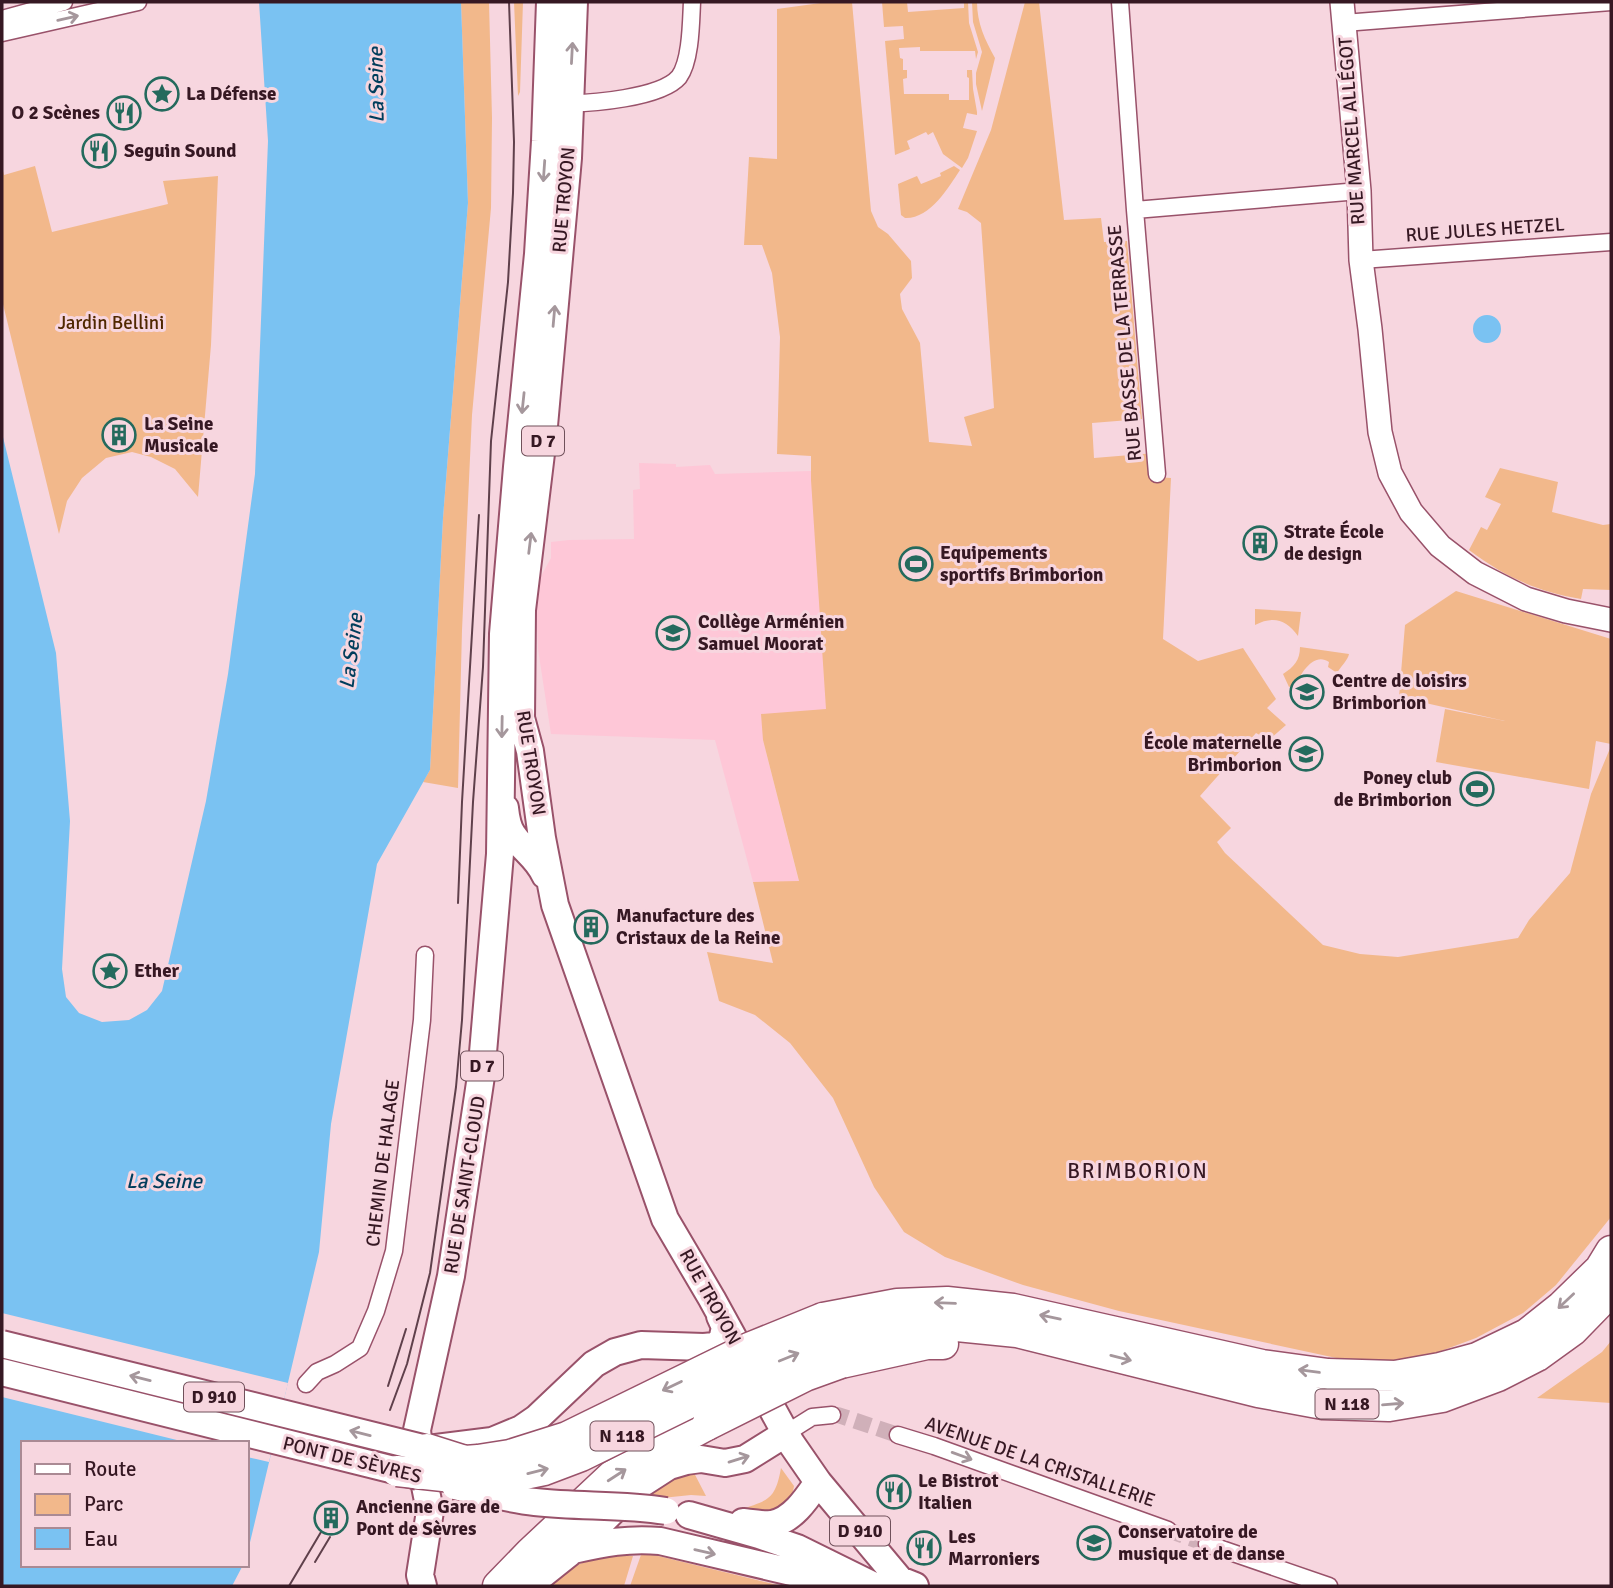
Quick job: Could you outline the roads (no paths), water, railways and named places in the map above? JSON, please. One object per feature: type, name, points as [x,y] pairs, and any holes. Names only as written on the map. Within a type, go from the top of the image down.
[{"type":"highway","name":"N 118","points":[[397,1471],[480,1480],[544,1470],[581,1456],[756,1370],[833,1340],[897,1304],[947,1302],[1025,1311],[1262,1364],[1328,1374],[1395,1376],[1440,1368],[1477,1358],[1527,1334],[1561,1307],[1600,1269],[1611,1251]]},
{"type":"highway","name":"N 118","points":[[422,1440],[465,1461],[510,1455],[567,1437],[749,1348],[833,1340],[1016,1345],[1055,1341],[1258,1392],[1323,1404],[1389,1406],[1442,1397],[1517,1366],[1573,1330],[1611,1291]]},
{"type":"highway","points":[[498,1586],[612,1476],[805,1376],[833,1340]]},
{"type":"main road","name":"RUE TROYON","points":[[550,2],[559,103],[568,150],[543,437],[522,610],[521,718],[530,751],[555,905],[666,1219],[749,1366]]},
{"type":"main road","name":"RUE TROYON","points":[[500,854],[503,634],[514,491],[538,254],[574,2]]},
{"type":"main road","name":"RUE MARCEL ALLÉGOT","points":[[1343,12],[1359,191],[1361,260],[1380,432],[1390,473],[1411,512],[1440,546],[1475,573],[1526,599],[1611,620]]},
{"type":"main road","points":[[501,782],[512,835],[542,867],[552,893]]},
{"type":"main road","points":[[500,854],[506,846],[521,846],[531,854]]},
{"type":"main road","name":"RUE DE SAINT-CLOUD","points":[[422,1440],[481,1084],[500,854]]},
{"type":"main road","points":[[678,1345],[704,1347],[714,1346],[722,1341],[725,1327],[718,1310]]},
{"type":"main road","name":"PONT DE SÈVRES","points":[[2,1344],[422,1440]]},
{"type":"main road","name":"D 910","points":[[422,1440],[492,1441],[521,1429],[537,1418],[594,1364],[615,1352],[641,1345],[678,1345],[749,1366],[786,1434],[818,1482],[908,1584]]},
{"type":"main road","name":"PONT DE SÈVRES","points":[[2,1372],[517,1500],[635,1506],[677,1513]]},
{"type":"main road","points":[[528,1586],[573,1550],[638,1486],[669,1465],[701,1459],[725,1463],[745,1459],[786,1434]]},
{"type":"main road","points":[[421,1581],[430,1511],[421,1466],[422,1440]]},
{"type":"main road","points":[[677,1513],[773,1524],[787,1517],[802,1504],[818,1482]]},
{"type":"main road","points":[[677,1513],[797,1548],[874,1586]]},
{"type":"main road","points":[[573,1550],[600,1543],[638,1539],[660,1541],[851,1586]]},
{"type":"street","points":[[2,19],[64,2]]},
{"type":"street","points":[[2,33],[138,2]]},
{"type":"street","points":[[559,103],[623,99],[666,86],[679,77],[685,62],[692,2]]},
{"type":"street","name":"RUE BASSE DE LA TERRASSE","points":[[1120,2],[1157,474]]},
{"type":"street","points":[[1343,12],[1611,2]]},
{"type":"street","name":"RUE BASSE DE LA TERRASSE","points":[[1135,210],[1359,191]]},
{"type":"street","name":"RUE JULES HETZEL","points":[[1361,260],[1611,242]]},
{"type":"street","name":"CHEMIN DE HALAGE","points":[[306,1384],[317,1372],[360,1348],[376,1311],[394,1251],[422,1020],[425,955]]},
{"type":"street","points":[[786,1434],[812,1417],[832,1416]]},
{"type":"street","name":"AVENUE DE LA CRISTALLERIE","points":[[898,1435],[1168,1530]]},
{"type":"street","points":[[1207,1544],[1329,1586]]},
{"type":"water","name":"La Seine","points":[[259,2],[461,2],[468,203],[443,518],[430,770],[377,864],[331,1124],[319,1252],[248,1551],[248,1441],[21,1441],[21,1567],[242,1567],[232,1586],[2,1586],[2,433],[56,653],[70,821],[62,969],[66,997],[79,1013],[102,1022],[129,1020],[147,1010],[162,991],[206,801],[228,674],[255,474],[268,141]]},
{"type":"water","points":[[1487,315],[1497,319],[1501,329],[1497,339],[1487,343],[1477,339],[1473,329],[1477,319]]},
{"type":"tunnel","points":[[832,1415],[898,1435]]},
{"type":"tunnel","points":[[1168,1530],[1207,1544]]},
{"type":"tram line","points":[[390,1410],[407,1364],[430,1273],[456,1087],[462,1020],[483,667],[491,441],[508,282],[513,193],[509,2]]},
{"type":"tram line","points":[[458,903],[479,515]]},
{"type":"tram line","points":[[388,1386],[406,1329]]},
{"type":"tram line","points":[[289,1586],[321,1532]]},
{"type":"tram line","points":[[315,1562],[330,1537]]},
{"type":"place","name":"La Défense","points":[[162,94]]},
{"type":"place","name":"O 2 Scènes","points":[[124,113]]},
{"type":"place","name":"Seguin Sound","points":[[99,151]]},
{"type":"place","name":"La Seine Musicale","points":[[119,435]]},
{"type":"place","name":"Strate École de design","points":[[1260,543]]},
{"type":"place","name":"Equipements sportifs Brimborion","points":[[916,564]]},
{"type":"place","name":"Collège Arménien Samuel Moorat","points":[[673,633]]},
{"type":"place","name":"Centre de loisirs Brimborion","points":[[1307,692]]},
{"type":"place","name":"École maternelle Brimborion","points":[[1306,754]]},
{"type":"place","name":"Poney club de Brimborion","points":[[1477,789]]},
{"type":"place","name":"Manufacture des Cristaux de la Reine","points":[[591,927]]},
{"type":"place","name":"Ether","points":[[110,971]]},
{"type":"place","name":"Le Bistrot Italien","points":[[894,1492]]},
{"type":"place","name":"Ancienne Gare de Pont de Sèvres","points":[[331,1518]]},
{"type":"place","name":"Conservatoire de musique et de danse","points":[[1094,1543]]},
{"type":"place","name":"Les Marroniers","points":[[924,1548]]},
{"type":"district","name":"BRIMBORION","points":[[1138,1171]]},
{"type":"park label","name":"Jardin Bellini","points":[[111,323]]}]
